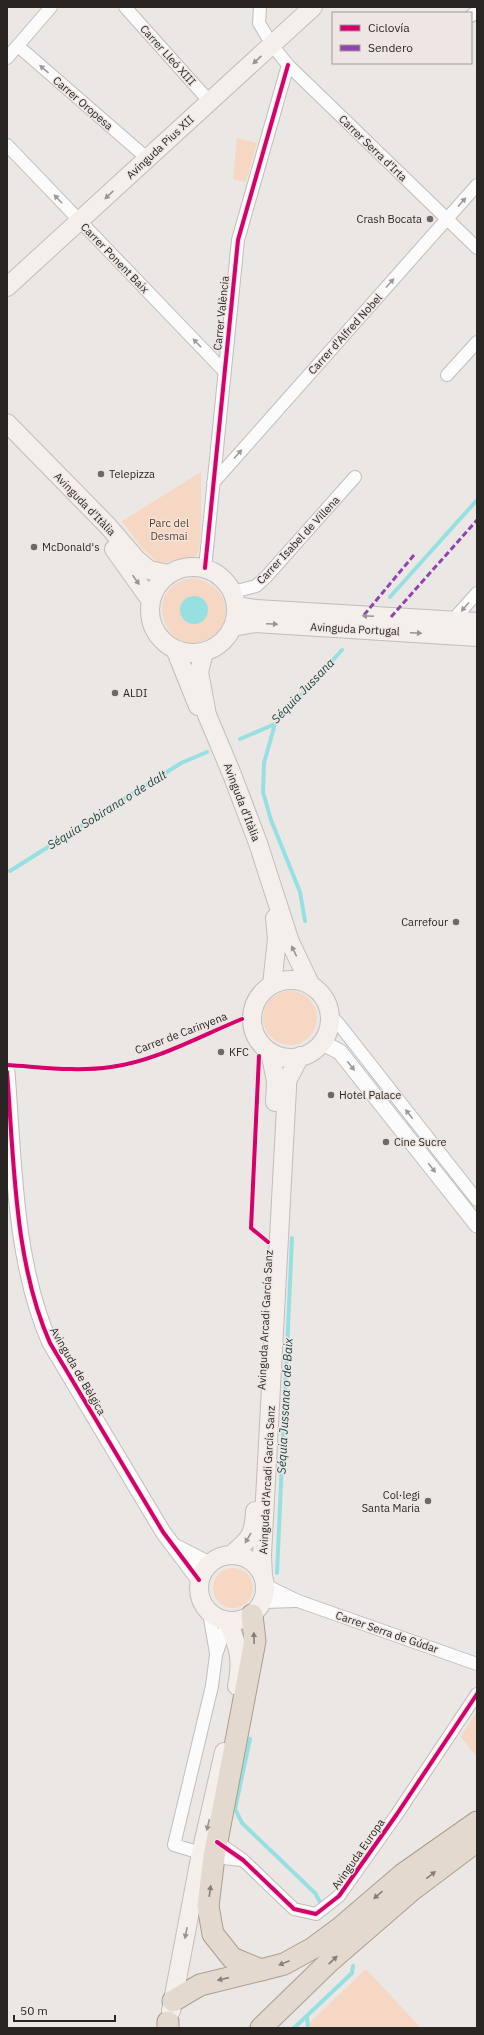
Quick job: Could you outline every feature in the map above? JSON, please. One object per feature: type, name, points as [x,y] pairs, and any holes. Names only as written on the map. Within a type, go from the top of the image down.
[{"type":"highway","points":[[261,1595],[255,1641],[211,1851],[208,1906],[213,1934],[232,1958],[261,1970]]},
{"type":"highway","points":[[173,2001],[200,1985],[284,1964],[313,1948],[340,1928],[403,1874],[477,1822]]},
{"type":"highway","points":[[261,2028],[330,1962],[412,1890],[477,1841]]},
{"type":"highway","points":[[247,2028],[340,1928]]},
{"type":"highway","points":[[271,2028],[295,1997]]},
{"type":"main road","name":"Avinguda Pius XII","points":[[7,287],[272,45],[309,9]]},
{"type":"main road","name":"Avinguda d'Itàlia","points":[[7,423],[108,526],[137,560],[149,570],[169,574]]},
{"type":"main road","name":"Avinguda d'Itàlia","points":[[7,437],[100,531],[151,601]]},
{"type":"main road","points":[[186,567],[205,568],[222,577],[235,599],[233,627],[221,643],[204,652],[189,653],[175,649],[160,637],[152,620],[151,601],[157,586],[169,574],[186,567]]},
{"type":"main road","name":"Avinguda Portugal","points":[[235,599],[256,609],[477,622]]},
{"type":"main road","name":"Avinguda Portugal","points":[[233,627],[255,623],[477,637]]},
{"type":"main road","name":"Avinguda d'Itàlia","points":[[175,649],[197,705],[207,715]]},
{"type":"main road","name":"Avinguda d'Itàlia","points":[[204,652],[199,672],[207,715],[258,843],[290,942],[311,986]]},
{"type":"main road","name":"Avinguda d'Itàlia","points":[[272,890],[277,939],[272,985]]},
{"type":"main road","points":[[292,980],[311,986],[319,992],[326,1003],[329,1014],[328,1029],[322,1042],[312,1051],[300,1056],[284,1057],[270,1052],[258,1040],[252,1017],[253,1009],[260,995],[272,985],[292,980]]},
{"type":"main road","name":"Avinguda Arcadi García Sanz","points":[[231,1555],[248,1541],[255,1524],[276,1081],[270,1052]]},
{"type":"main road","name":"Avinguda d'Arcadi García Sanz","points":[[261,1595],[288,1081],[300,1056]]},
{"type":"main road","points":[[231,1555],[241,1556],[251,1561],[258,1568],[261,1595],[244,1620],[227,1622],[209,1613],[200,1598],[199,1580],[203,1571],[209,1564],[223,1556],[231,1555]]},
{"type":"main road","points":[[168,2025],[211,1851],[241,1670],[238,1647],[227,1622]]},
{"type":"street","points":[[7,58],[51,7]]},
{"type":"street","name":"Carrer Lleó XIII","points":[[125,7],[210,102]]},
{"type":"street","points":[[260,7],[259,23],[272,45]]},
{"type":"street","name":"Carrer Serra d'Irta","points":[[272,45],[288,65],[477,248]]},
{"type":"street","name":"Carrer Oropesa","points":[[18,46],[148,159]]},
{"type":"street","name":"Carrer València","points":[[205,568],[238,240],[288,65]]},
{"type":"street","name":"Carrer Ponent Baix","points":[[7,145],[224,371]]},
{"type":"street","name":"Carrer d'Alfred Nobel","points":[[213,483],[477,185]]},
{"type":"street","points":[[447,375],[477,342]]},
{"type":"street","name":"Carrer Isabel de Villena","points":[[235,599],[256,586],[266,577],[355,477]]},
{"type":"street","points":[[452,621],[477,593]]},
{"type":"street","points":[[329,1014],[477,1200]]},
{"type":"street","points":[[322,1042],[340,1052],[477,1225]]},
{"type":"street","name":"Avinguda de Bèlgica","points":[[7,1072],[10,1150],[18,1214],[38,1317],[50,1344],[159,1525],[199,1580]]},
{"type":"street","name":"Avinguda de Bèlgica","points":[[173,1545],[209,1564]]},
{"type":"street","name":"Carrer Serra de Gúdar","points":[[261,1595],[298,1601],[477,1664]]},
{"type":"street","name":"Carrer Serra de Gúdar","points":[[261,1595],[298,1601]]},
{"type":"street","points":[[209,1613],[216,1655]]},
{"type":"street","points":[[211,1851],[174,1845],[212,1686],[216,1655],[227,1622]]},
{"type":"street","name":"Avinguda Europa","points":[[211,1851],[243,1860],[294,1910],[316,1914],[339,1896],[397,1814],[477,1694]]},
{"type":"green space","points":[[237,138],[257,143],[246,182],[233,179]]},
{"type":"green space","name":"Parc del Desmai","points":[[201,472],[201,527],[198,553],[191,558],[157,562],[143,549],[122,521]]},
{"type":"green space","points":[[195,578],[203,580],[215,588],[224,600],[225,615],[223,623],[215,634],[203,641],[188,643],[176,638],[168,629],[163,617],[163,604],[168,592],[178,583]],"holes":[[[193,596],[207,608],[205,617],[187,598]]]},
{"type":"green space","points":[[290,991],[300,993],[309,999],[315,1008],[317,1018],[315,1028],[309,1037],[300,1043],[290,1045],[280,1043],[271,1037],[265,1028],[263,1018],[265,1008],[271,999],[280,993]]},
{"type":"green space","points":[[237,1568],[244,1571],[250,1577],[253,1588],[252,1596],[244,1605],[237,1608],[229,1608],[222,1605],[214,1596],[213,1584],[216,1577],[225,1569]]},
{"type":"green space","points":[[477,1711],[477,1757],[461,1737]]},
{"type":"green space","points":[[366,1969],[421,2028],[304,2028]]},
{"type":"water","points":[[194,596],[204,600],[208,610],[204,620],[194,624],[184,620],[180,610],[184,600]]},
{"type":"waterway","name":"Séquia Jussana","points":[[390,597],[477,500]]},
{"type":"waterway","name":"Séquia Jussana","points":[[240,739],[275,724],[342,650]]},
{"type":"waterway","name":"Séquia Jussana o de Baix","points":[[275,724],[264,763],[263,792],[271,820],[300,892],[305,921]]},
{"type":"waterway","name":"Séquia Sobirana o de dalt","points":[[10,871],[181,763],[207,752]]},
{"type":"waterway","name":"Séquia Jussana o de Baix","points":[[277,1573],[292,1238]]},
{"type":"waterway","name":"Séquia Jussana o de Baix","points":[[250,1739],[235,1809],[242,1823],[315,1893],[320,1902]]},
{"type":"waterway","name":"Séquia Jussana o de Baix","points":[[294,2028],[352,1973],[353,1966]]},
{"type":"waterway","points":[[307,2016],[308,2028]]},
{"type":"marked path","points":[[391,617],[477,520]]},
{"type":"marked path","points":[[364,615],[414,555]]},
{"type":"cycle path","points":[[205,568],[238,240],[288,65]]},
{"type":"cycle path","name":"Carrer de Carinyena","points":[[7,1065],[59,1069],[85,1069],[128,1064],[161,1054],[242,1019]]},
{"type":"cycle path","points":[[259,1056],[251,1228],[268,1242]]},
{"type":"cycle path","points":[[7,1072],[14,1175],[22,1245],[38,1312],[50,1343],[163,1532],[199,1580]]},
{"type":"cycle path","points":[[217,1842],[243,1860],[294,1909],[316,1914],[339,1896],[397,1814],[477,1694]]},
{"type":"place","name":"Crash Bocata","points":[[430,219]]},
{"type":"place","name":"Telepizza","points":[[101,474]]},
{"type":"place","name":"McDonald's","points":[[34,547]]},
{"type":"place","name":"ALDI","points":[[115,693]]},
{"type":"place","name":"Carrefour","points":[[456,922]]},
{"type":"place","name":"KFC","points":[[221,1052]]},
{"type":"place","name":"Hotel Palace","points":[[331,1095]]},
{"type":"place","name":"Cine Sucre","points":[[386,1142]]},
{"type":"place","name":"Col·legi Santa Maria","points":[[428,1501]]}]
